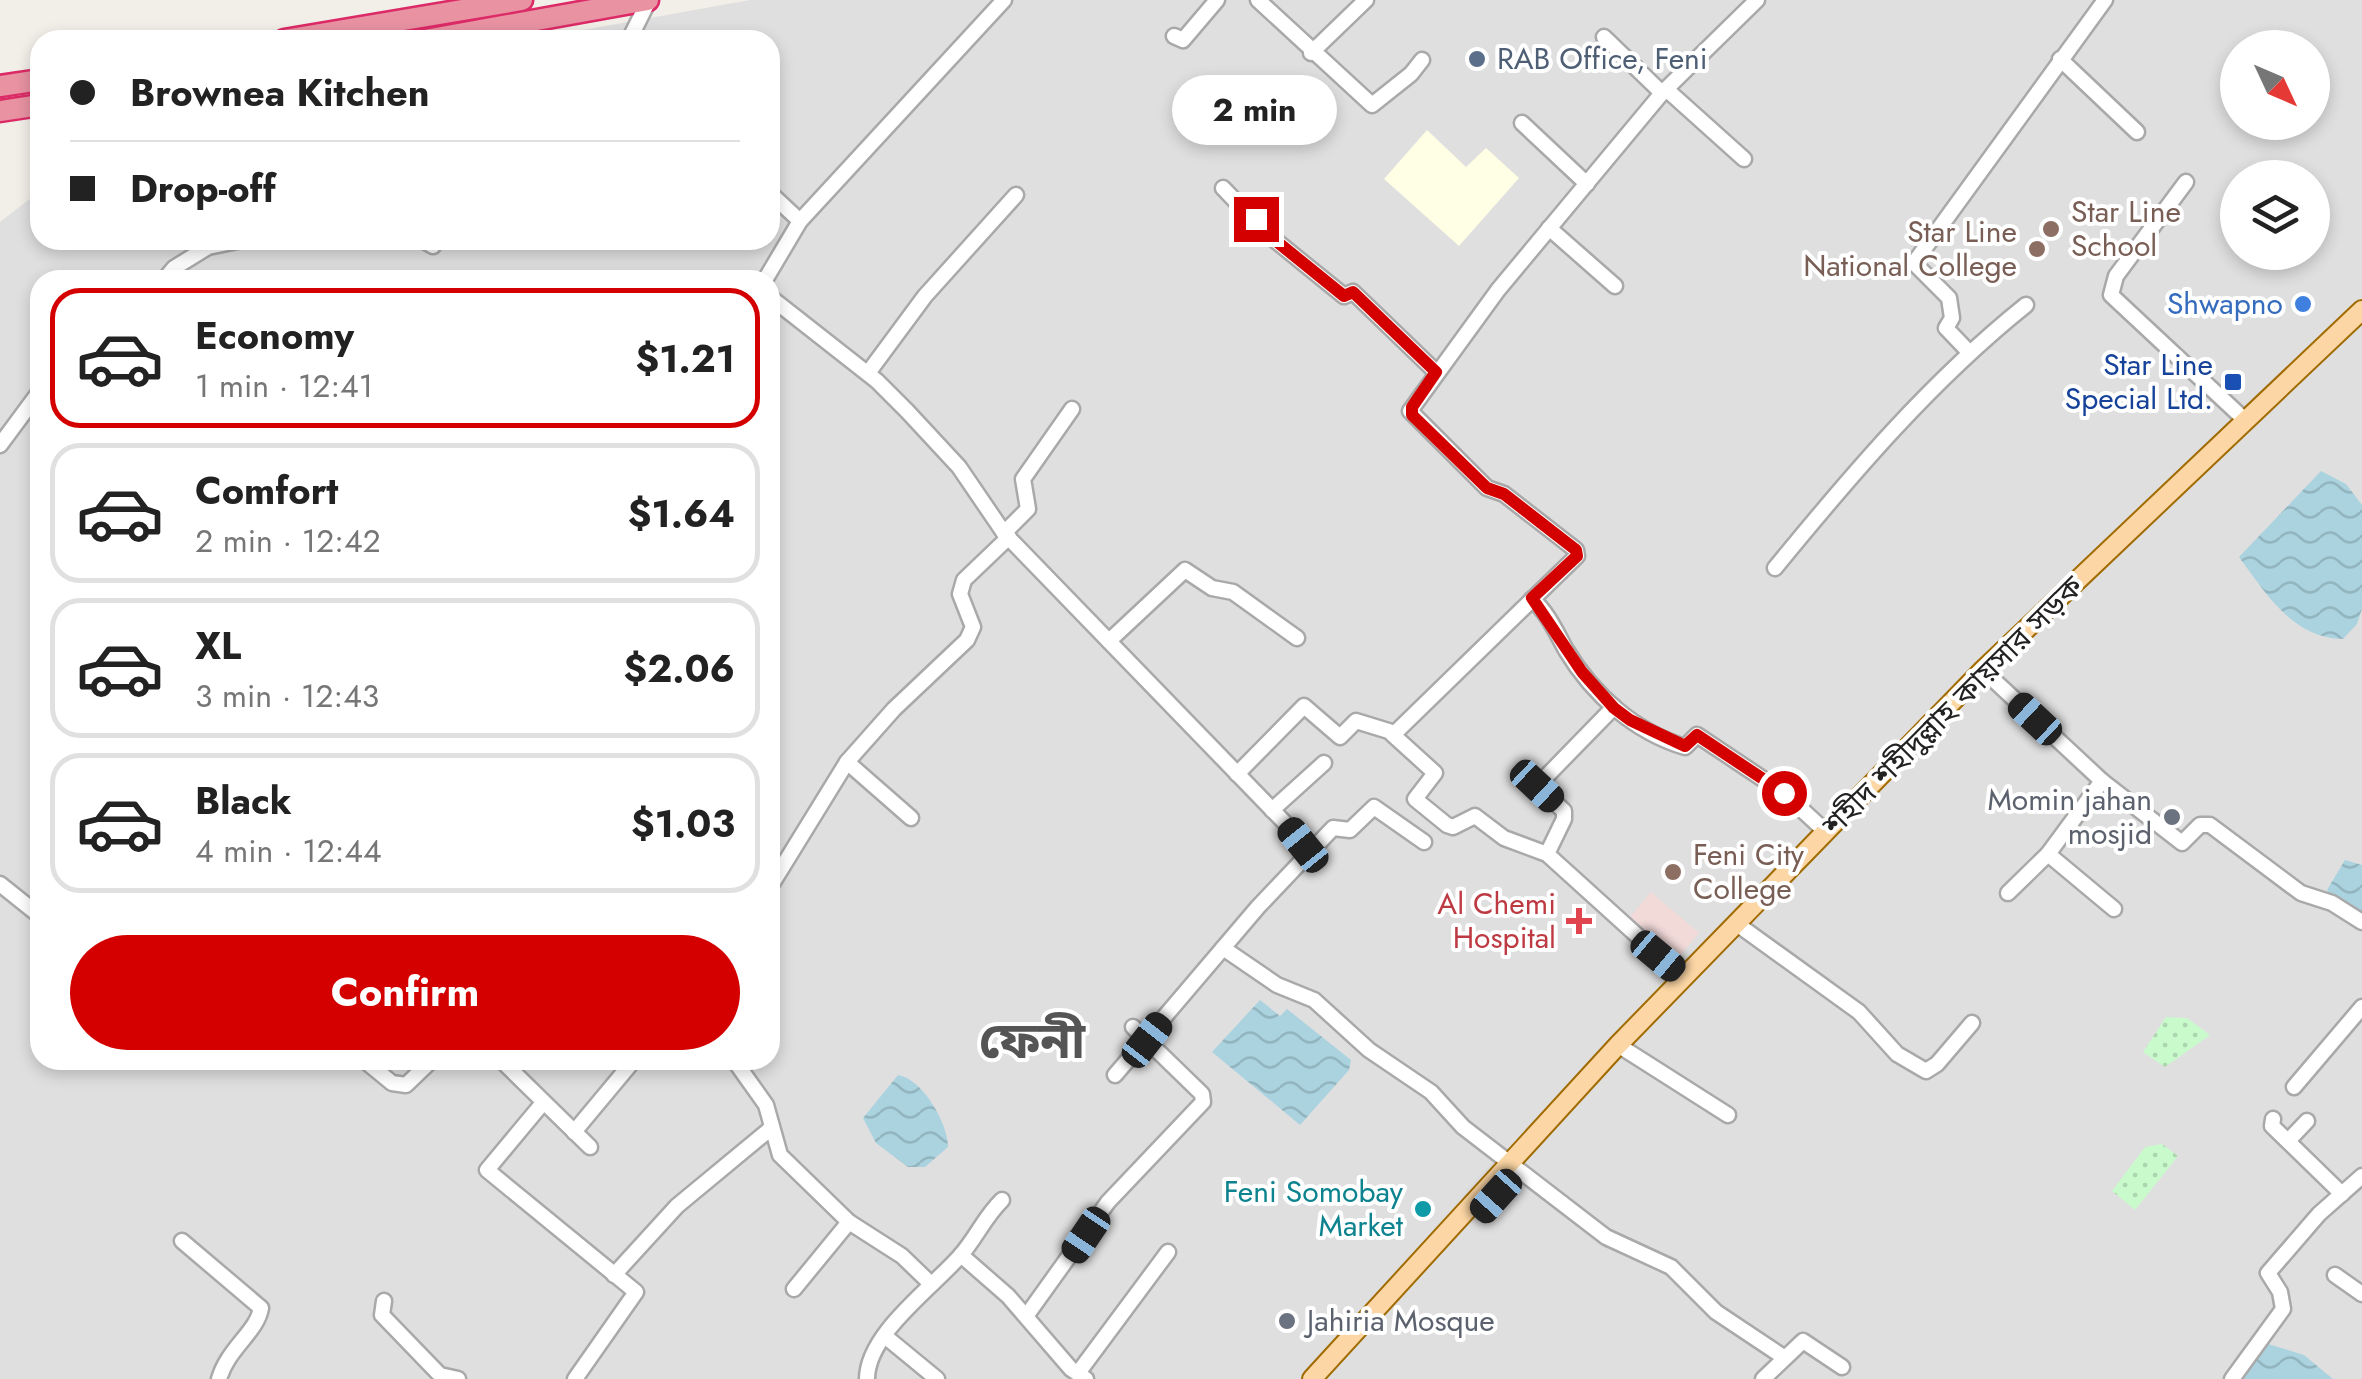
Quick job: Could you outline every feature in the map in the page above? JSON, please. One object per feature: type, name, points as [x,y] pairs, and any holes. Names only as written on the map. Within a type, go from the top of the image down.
[{"type":"highway","points":[[344,30],[522,0]]},
{"type":"highway","points":[[485,30],[649,0]]},
{"type":"highway","points":[[0,86],[30,82]]},
{"type":"highway","points":[[0,111],[30,106]]},
{"type":"main road","name":"শহীদ শহীদুল্লাহ কায়সার সড়ক","points":[[1312,1379],[1515,1166],[1684,978],[1742,928],[1826,832],[2362,310]]},
{"type":"main road","name":"শহীদ শহীদুল্লাহ কায়সার সড়ক","points":[[1623,1048],[1986,674],[2362,322]]},
{"type":"main road","name":"শহীদ শহীদুল্লাহ কায়সার সড়ক","points":[[1328,1379],[1515,1166]]},
{"type":"street","points":[[634,30],[649,0]]},
{"type":"street","points":[[772,270],[800,220],[1004,0]]},
{"type":"street","points":[[1174,36],[1183,40],[1217,0]]},
{"type":"street","points":[[1258,0],[1311,53],[1372,105],[1411,74],[1422,60]]},
{"type":"street","points":[[1311,53],[1366,0]]},
{"type":"street","points":[[1392,734],[1577,552],[1504,494],[1487,488],[1412,415],[1412,407],[1549,228],[1664,91],[1756,0]]},
{"type":"street","points":[[1968,352],[1946,328],[1952,318],[1949,298],[1914,263],[2104,0]]},
{"type":"street","points":[[512,30],[521,24]]},
{"type":"street","points":[[1604,37],[1744,159]]},
{"type":"street","points":[[2060,59],[2137,132]]},
{"type":"street","points":[[1522,123],[1587,184]]},
{"type":"street","points":[[2186,182],[2116,276],[2111,295],[2246,421]]},
{"type":"street","points":[[1223,188],[1265,232],[1344,296],[1353,292],[1436,372]]},
{"type":"street","points":[[868,374],[925,296],[1016,195]]},
{"type":"street","points":[[780,202],[800,220]]},
{"type":"street","points":[[1549,228],[1615,286]]},
{"type":"street","points":[[172,270],[203,250]]},
{"type":"street","points":[[1774,568],[1883,440],[1968,352],[2026,305]]},
{"type":"street","points":[[780,306],[868,374],[959,468],[1006,535],[1238,774],[1306,852]]},
{"type":"street","points":[[0,445],[30,405]]},
{"type":"street","points":[[780,871],[847,762],[894,709],[967,640],[973,627],[960,594],[964,580],[1028,509],[1024,479],[1034,458],[1072,410]]},
{"type":"street","points":[[1109,641],[1185,570],[1212,588],[1233,592],[1297,638]]},
{"type":"street","points":[[1532,598],[1582,672],[1614,708],[1672,743],[1685,746],[1697,735],[1784,793],[1826,832]]},
{"type":"street","points":[[1986,674],[2102,780],[2182,842],[2200,825],[2210,824],[2301,893],[2332,903],[2362,922]]},
{"type":"street","points":[[1238,774],[1304,706],[1340,736],[1360,721],[1392,734],[1436,773],[1415,799],[1447,825],[1453,827],[1475,816],[1504,838],[1547,854],[1684,978]]},
{"type":"street","points":[[1547,854],[1564,811],[1537,786],[1614,708]]},
{"type":"street","points":[[847,762],[911,818]]},
{"type":"street","points":[[1272,810],[1324,763]]},
{"type":"street","points":[[2008,893],[2048,854],[2102,780]]},
{"type":"street","points":[[1115,1075],[1306,852],[1333,828],[1350,830],[1374,807],[1424,842]]},
{"type":"street","points":[[2048,854],[2114,909]]},
{"type":"street","points":[[0,884],[30,908]]},
{"type":"street","points":[[1742,928],[1860,1012],[1897,1054],[1926,1071],[1972,1023]]},
{"type":"street","points":[[1223,948],[1277,985],[1314,1000],[1369,1050],[1431,1092],[1463,1126],[1606,1238],[1670,1267],[1716,1312],[1782,1356]]},
{"type":"street","points":[[2294,1086],[2362,1007]]},
{"type":"street","points":[[1027,1316],[1108,1202],[1202,1102],[1202,1094],[1132,1027]]},
{"type":"street","points":[[1623,1048],[1728,1115]]},
{"type":"street","points":[[376,1070],[392,1083],[406,1085],[422,1070]]},
{"type":"street","points":[[511,1070],[590,1147]]},
{"type":"street","points":[[574,1132],[626,1070]]},
{"type":"street","points":[[741,1070],[766,1105],[780,1155],[849,1222],[902,1256],[931,1284]]},
{"type":"street","points":[[542,1104],[487,1170],[636,1292],[576,1379]]},
{"type":"street","points":[[2273,1119],[2272,1126],[2342,1194]]},
{"type":"street","points":[[2288,1141],[2307,1120]]},
{"type":"street","points":[[614,1275],[678,1206],[770,1129]]},
{"type":"street","points":[[2232,1379],[2283,1309],[2280,1292],[2268,1274],[2301,1232],[2362,1176]]},
{"type":"street","points":[[867,1379],[867,1367],[886,1337],[961,1255],[980,1222],[1002,1200]]},
{"type":"street","points":[[794,1289],[849,1222]]},
{"type":"street","points":[[182,1242],[261,1308],[259,1320],[226,1357],[219,1379]]},
{"type":"street","points":[[961,1255],[1027,1316],[1074,1375],[1168,1252]]},
{"type":"street","points":[[2335,1275],[2362,1294]]},
{"type":"street","points":[[384,1301],[382,1315],[438,1377],[458,1379]]},
{"type":"street","points":[[886,1337],[937,1379]]},
{"type":"street","points":[[1763,1379],[1782,1356],[1803,1341],[1842,1367]]},
{"type":"shaded area","points":[[750,0],[2362,0],[2362,1379],[0,1379],[0,222],[30,199],[30,250],[780,250],[780,30],[583,30]]},
{"type":"shaded area","points":[[1427,130],[1466,167],[1486,148],[1519,178],[1459,246],[1384,179]]},
{"type":"shaded area","points":[[1651,892],[1699,933],[1674,963],[1626,922]]},
{"type":"green space","points":[[2166,1017],[2187,1018],[2210,1035],[2165,1067],[2143,1052]]},
{"type":"green space","points":[[2162,1144],[2178,1156],[2135,1210],[2112,1191],[2145,1147]]},
{"type":"water","points":[[2321,471],[2346,484],[2362,505],[2362,609],[2357,624],[2343,639],[2325,637],[2296,623],[2271,599],[2239,557]]},
{"type":"water","points":[[2345,860],[2362,865],[2362,919],[2334,901],[2327,890]]},
{"type":"water","points":[[1260,1000],[1280,1016],[1287,1009],[1351,1060],[1349,1070],[1300,1125],[1212,1052]]},
{"type":"water","points":[[898,1075],[925,1093],[947,1137],[948,1147],[925,1167],[908,1167],[876,1143],[863,1118]]},
{"type":"water","points":[[2268,1344],[2304,1355],[2333,1379],[2238,1379]]},
{"type":"place","name":"RAB Office, Feni","points":[[1477,59]]},
{"type":"place","name":"Star Line School","points":[[2051,229]]},
{"type":"place","name":"Star Line National College","points":[[2037,249]]},
{"type":"place","name":"Shwapno","points":[[2303,304]]},
{"type":"place","name":"Star Line Special Ltd.","points":[[2233,382]]},
{"type":"place","name":"Momin jahan mosjid","points":[[2172,817]]},
{"type":"place","name":"Feni City College","points":[[1673,872]]},
{"type":"place","name":"Al Chemi Hospital","points":[[1579,921]]},
{"type":"place","name":"Feni Somobay Market","points":[[1423,1209]]},
{"type":"place","name":"Jahiria Mosque","points":[[1287,1321]]},
{"type":"district","name":"ফেনী","points":[[1032,1040]]},
{"type":"route","points":[[1256,219],[1262,230],[1344,296],[1353,292],[1436,372],[1412,407],[1412,415],[1487,488],[1504,494],[1576,550],[1577,556],[1532,598],[1596,690],[1630,720],[1685,746],[1697,735],[1784,793]]}]
